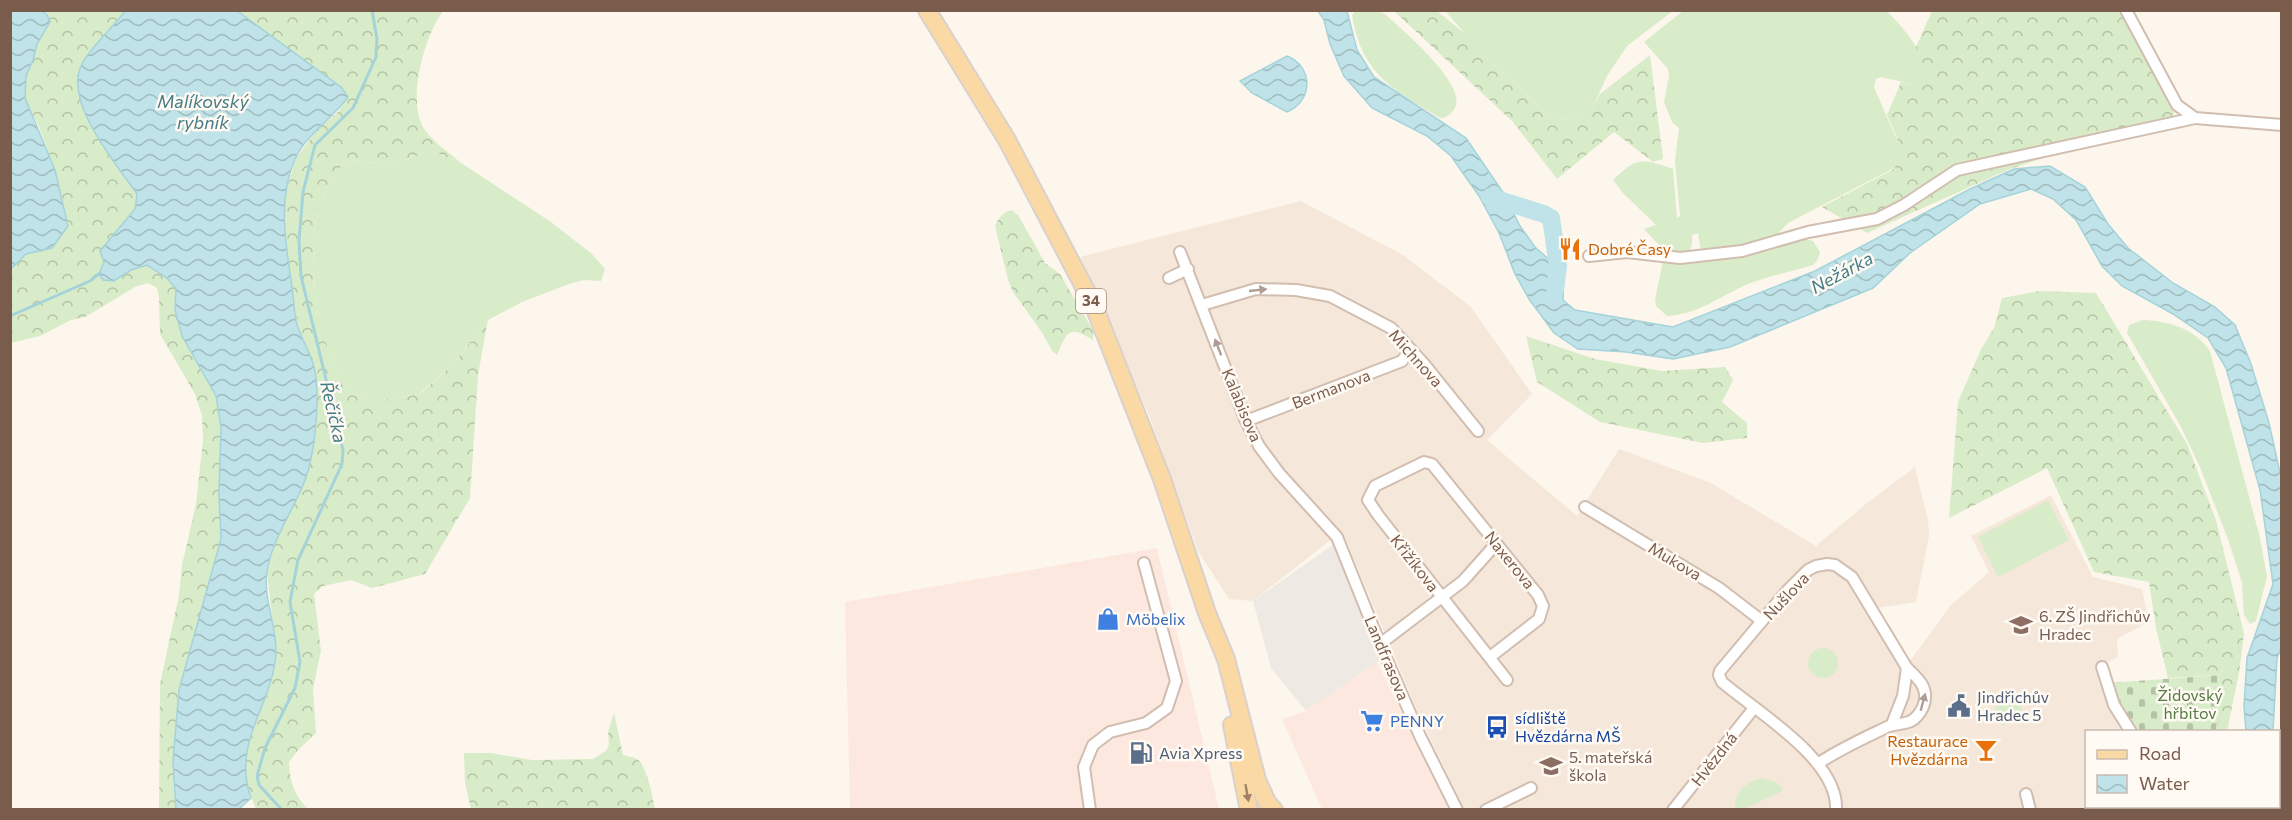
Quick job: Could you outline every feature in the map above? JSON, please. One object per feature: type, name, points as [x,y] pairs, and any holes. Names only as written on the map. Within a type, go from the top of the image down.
[{"type":"main road","name":"34","points":[[927,10],[1007,140],[1094,306],[1162,479],[1207,613],[1226,659],[1257,780],[1267,802],[1274,810]]},
{"type":"main road","name":"34","points":[[1207,613],[1249,810]]},
{"type":"street","points":[[2126,10],[2176,105],[2195,118]]},
{"type":"street","points":[[1589,256],[1628,252],[1680,258],[1742,251],[1808,232],[1877,219],[1904,205],[1957,170],[2195,118],[2282,125]]},
{"type":"street","name":"Kalabisova","points":[[1180,252],[1246,421],[1259,446],[1278,473],[1337,537]]},
{"type":"street","points":[[1169,278],[1188,269]]},
{"type":"street","name":"Michnova","points":[[1202,305],[1256,289],[1296,290],[1330,296],[1391,328],[1424,364],[1478,431]]},
{"type":"street","name":"Bermanova","points":[[1246,421],[1402,361],[1410,350]]},
{"type":"street","name":"Naxerova","points":[[1424,462],[1437,467],[1538,595],[1543,606],[1539,620],[1490,657]]},
{"type":"street","name":"Křižíkova","points":[[1424,462],[1375,486],[1368,500],[1507,680]]},
{"type":"street","name":"Mukova","points":[[1585,507],[1719,588],[1762,621]]},
{"type":"street","name":"Landfrasova","points":[[1337,537],[1420,736],[1457,810]]},
{"type":"street","points":[[1380,644],[1463,581],[1496,544]]},
{"type":"street","points":[[1090,810],[1084,767],[1093,745],[1110,732],[1146,723],[1167,708],[1176,681],[1144,563]]},
{"type":"street","name":"Nušlova","points":[[1754,708],[1722,682],[1720,671],[1808,570],[1816,566],[1835,565],[1852,577],[1906,668],[1919,679],[1926,691],[1925,702],[1915,718],[1905,723],[1892,724]]},
{"type":"street","points":[[2102,667],[2114,705],[2130,730]]},
{"type":"street","points":[[1819,763],[1845,747],[1892,724],[1903,696],[1906,668]]},
{"type":"street","points":[[1754,708],[1819,763],[1831,783],[1836,810]]},
{"type":"street","name":"Hvězdná","points":[[1673,810],[1754,708]]},
{"type":"street","points":[[1486,810],[1531,788]]},
{"type":"street","points":[[2026,794],[2030,810]]},
{"type":"shaded area","points":[[1301,201],[1403,255],[1471,307],[1532,394],[1487,440],[1577,516],[1619,449],[1709,482],[1816,546],[1867,503],[1915,467],[1928,520],[1929,536],[1916,602],[1877,608],[1907,665],[1951,605],[1989,572],[1971,536],[2051,495],[2093,577],[2142,589],[2149,622],[2117,639],[2118,657],[2099,666],[2133,730],[2085,730],[2085,808],[2158,809],[1464,809],[1419,715],[1342,531],[1253,601],[1229,599],[1198,551],[1149,415],[1080,257]]},
{"type":"shaded area","points":[[1334,544],[1380,660],[1306,711],[1271,668],[1253,601]]},
{"type":"shaded area","points":[[1157,548],[1219,809],[850,809],[845,602]]},
{"type":"shaded area","points":[[1377,662],[1449,809],[1322,809],[1282,719],[1306,711]]},
{"type":"green space","points":[[42,11],[125,11],[122,15],[92,129],[137,194],[135,209],[100,251],[114,281],[131,270],[147,265],[167,278],[176,289],[175,310],[182,336],[216,396],[221,427],[219,494],[221,539],[179,690],[173,761],[176,809],[159,809],[160,684],[196,504],[203,439],[202,416],[195,394],[160,334],[157,288],[148,283],[135,287],[85,317],[71,320],[40,336],[11,343],[11,269],[26,254],[36,251],[63,207],[50,156],[25,97],[28,68],[50,22]]},
{"type":"green space","points":[[236,11],[443,11],[430,34],[421,65],[417,96],[418,111],[421,123],[428,134],[461,163],[431,151],[392,164],[345,161],[327,187],[317,212],[313,240],[317,318],[332,360],[351,393],[376,401],[420,394],[453,364],[488,320],[478,375],[470,498],[425,574],[372,588],[351,580],[323,586],[314,594],[321,651],[313,689],[316,733],[289,762],[294,788],[299,799],[308,809],[256,809],[245,782],[245,754],[272,678],[276,653],[267,573],[277,536],[302,486],[314,368],[297,322],[284,235],[285,194],[296,158],[318,129],[338,112],[348,97],[341,87]]},
{"type":"green space","points":[[1355,11],[1378,11],[1385,14],[1433,60],[1454,90],[1457,102],[1451,113],[1440,118],[1407,98],[1382,78],[1363,52],[1352,15]]},
{"type":"green space","points":[[1394,11],[1437,11],[1468,36],[1490,62],[1507,75],[1542,110],[1556,118],[1570,119],[1583,116],[1593,107],[1600,94],[1650,55],[1663,159],[1653,162],[1614,132],[1557,179],[1513,122]]},
{"type":"green space","points":[[1445,11],[1673,11],[1627,46],[1607,76],[1593,107],[1583,116],[1570,119],[1556,118],[1542,110],[1507,75],[1490,62]]},
{"type":"green space","points":[[1683,11],[1886,11],[1900,25],[1917,49],[1926,72],[1924,80],[1915,85],[1881,77],[1876,79],[1874,87],[1902,152],[1899,162],[1894,168],[1788,223],[1776,236],[1734,249],[1705,251],[1700,247],[1698,233],[1692,235],[1688,255],[1667,251],[1644,229],[1656,225],[1613,180],[1627,167],[1639,162],[1673,169],[1677,218],[1680,216],[1675,161],[1679,128],[1672,122],[1664,102],[1669,76],[1668,69],[1644,42]]},
{"type":"green space","points":[[1932,11],[2126,11],[2177,105],[2170,123],[2091,142],[2010,169],[1867,233],[1822,207],[1894,169],[1898,162],[1898,142],[1887,115],[1901,82],[1915,85],[1923,81],[1925,68],[1916,47]]},
{"type":"green space","points":[[431,151],[461,163],[551,222],[592,254],[605,269],[601,281],[584,280],[569,284],[522,302],[488,320],[453,364],[419,394],[376,401],[359,397],[351,393],[332,360],[317,319],[313,240],[317,212],[327,187],[345,161],[392,164]]},
{"type":"green space","points":[[1012,210],[1018,215],[1045,263],[1060,274],[1094,332],[1093,340],[1078,332],[1069,333],[1057,355],[1052,351],[1043,334],[1013,292],[995,226],[1001,216]]},
{"type":"green space","points":[[1805,239],[1813,241],[1820,252],[1813,265],[1754,282],[1707,305],[1678,315],[1667,316],[1656,306],[1655,300],[1663,261]]},
{"type":"green space","points":[[2039,291],[2096,293],[2187,444],[2216,520],[2244,634],[2227,730],[2216,730],[2220,675],[2168,678],[2156,628],[2149,582],[2094,572],[2047,468],[1949,518],[1958,402],[1981,349],[1994,328],[2002,298]]},
{"type":"green space","points":[[2143,320],[2163,322],[2181,328],[2197,337],[2210,351],[2259,534],[2267,576],[2256,621],[2250,624],[2244,615],[2242,583],[2228,539],[2199,465],[2180,425],[2127,333],[2129,325]]},
{"type":"green space","points":[[1526,336],[1595,359],[1662,371],[1725,367],[1733,380],[1722,402],[1747,423],[1747,438],[1703,443],[1600,422],[1537,382]]},
{"type":"green space","points":[[2048,500],[2069,540],[1998,577],[1978,537]]},
{"type":"green space","points":[[1823,648],[1834,652],[1838,663],[1834,674],[1823,678],[1812,674],[1808,663],[1812,652]]},
{"type":"green space","name":"Židovský hřbitov","points":[[2220,675],[2216,730],[2136,730],[2108,683]]},
{"type":"green space","points":[[2008,699],[2020,703],[2022,711],[2015,721],[2001,725],[1993,719],[1993,712],[1999,704]]},
{"type":"green space","points":[[614,713],[623,755],[637,759],[644,768],[655,809],[471,809],[465,782],[464,753],[491,753],[532,760],[593,759],[606,751],[609,744],[608,732]]},
{"type":"green space","points":[[1761,778],[1776,782],[1784,790],[1744,809],[1735,809],[1736,798],[1742,789]]},
{"type":"water","points":[[11,10],[42,11],[50,22],[37,44],[26,76],[25,98],[55,170],[68,226],[52,248],[26,254],[11,269]]},
{"type":"water","name":"Malíkovský rybník","points":[[236,10],[341,87],[348,97],[305,143],[295,159],[286,189],[285,234],[295,316],[314,367],[317,415],[306,477],[275,543],[267,572],[267,592],[276,653],[268,690],[249,741],[246,778],[251,798],[239,809],[176,809],[173,761],[179,690],[221,539],[219,494],[221,427],[216,396],[182,336],[175,310],[176,289],[167,278],[147,265],[131,270],[114,281],[103,280],[99,274],[104,262],[100,251],[135,209],[137,194],[94,132],[79,96],[78,79],[86,57],[125,11]]},
{"type":"water","name":"Nežárka","points":[[1318,11],[1347,11],[1357,50],[1374,77],[1466,138],[1504,194],[1520,226],[1535,247],[1564,273],[1563,300],[1575,310],[1673,327],[1815,271],[1970,189],[2014,169],[2050,166],[2085,187],[2108,224],[2128,248],[2173,283],[2215,307],[2235,325],[2251,364],[2269,423],[2281,477],[2282,646],[2277,658],[2273,730],[2246,730],[2244,706],[2247,658],[2273,584],[2260,490],[2226,368],[2208,338],[2173,314],[2122,286],[2102,266],[2076,220],[2053,199],[2031,189],[1980,204],[1910,253],[1873,288],[1730,347],[1673,359],[1626,352],[1578,349],[1554,333],[1529,299],[1515,274],[1499,233],[1479,196],[1451,156],[1427,136],[1372,108],[1344,76],[1330,44],[1324,20]]},
{"type":"water","points":[[1287,56],[1302,68],[1307,84],[1302,100],[1287,112],[1252,93],[1240,81]]},
{"type":"waterway","name":"Řečička","points":[[282,810],[259,785],[257,776],[265,748],[295,688],[300,662],[290,602],[298,560],[342,464],[343,450],[301,276],[299,241],[303,192],[315,145],[353,108],[376,57],[377,39],[372,10]]},
{"type":"waterway","points":[[1490,197],[1551,218],[1558,266],[1555,290]]},
{"type":"waterway","points":[[10,316],[90,281],[100,273]]},
{"type":"place","name":"Dobré Časy","points":[[1570,249]]},
{"type":"place","name":"Möbelix","points":[[1108,619]]},
{"type":"place","name":"6. ZŠ Jindřichův Hradec","points":[[2021,625]]},
{"type":"place","name":"Jindřichův Hradec 5","points":[[1959,706]]},
{"type":"place","name":"PENNY","points":[[1372,721]]},
{"type":"place","name":"sídliště Hvězdárna MŠ","points":[[1497,727]]},
{"type":"place","name":"Restaurace Hvězdárna","points":[[1986,750]]},
{"type":"place","name":"Avia Xpress","points":[[1141,753]]},
{"type":"place","name":"5. mateřská škola","points":[[1551,766]]}]
